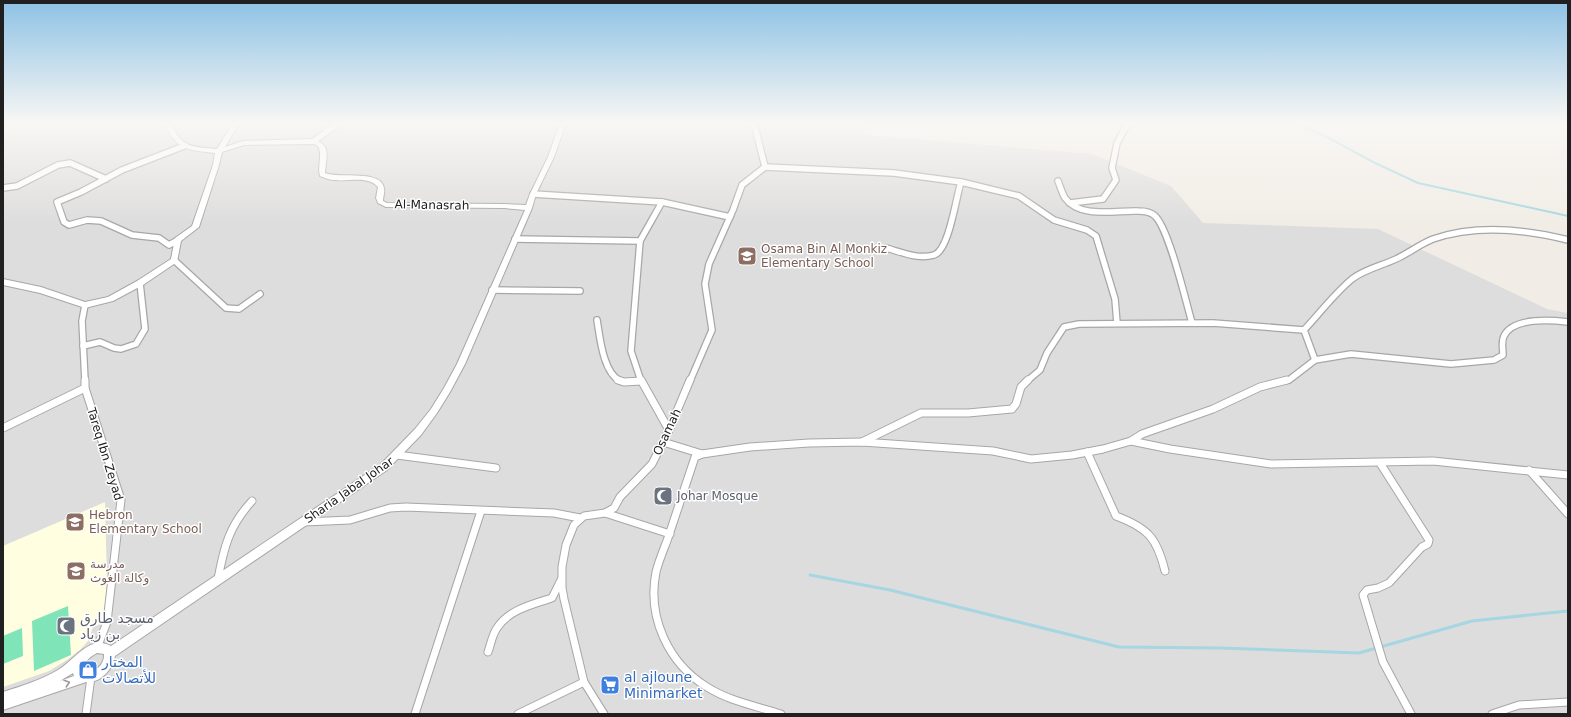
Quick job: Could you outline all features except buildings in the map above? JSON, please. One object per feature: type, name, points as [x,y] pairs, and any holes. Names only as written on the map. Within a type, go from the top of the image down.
[{"type":"street","points":[[157,156],[122,170],[81,192],[57,202],[64,222],[69,225],[87,220],[101,221],[132,235],[159,238],[169,245],[195,227],[218,156]]},
{"type":"street","name":"Al-Manasrah","points":[[325,156],[322,174],[333,178],[365,178],[373,180],[379,184],[381,188],[379,198],[381,203],[386,205],[504,206],[529,208]]},
{"type":"street","name":"Sharia Jabal Johar","points":[[110,653],[218,578],[384,468],[397,455],[434,411],[461,364],[550,156]]},
{"type":"street","points":[[762,156],[765,167],[894,173],[961,182],[1019,196],[1054,220],[1087,230],[1094,234],[1098,240],[1115,299],[1117,323]]},
{"type":"street","points":[[1070,203],[1103,199],[1116,180],[1112,168],[1114,156]]},
{"type":"street","points":[[3,188],[17,186],[58,165],[70,164],[106,179]]},
{"type":"street","name":"Osamah","points":[[605,513],[614,508],[620,497],[652,464],[669,430],[712,330],[706,294],[705,277],[709,264],[733,210],[742,185],[765,167]]},
{"type":"street","points":[[1058,180],[1063,195],[1070,203],[1086,210],[1144,212],[1156,218],[1166,240],[1192,323]]},
{"type":"street","points":[[886,248],[925,257],[933,256],[939,253],[952,216],[956,195],[961,182]]},
{"type":"street","points":[[533,194],[662,202],[730,217],[733,210]]},
{"type":"street","points":[[662,202],[640,241],[636,312],[631,351],[640,381],[669,430]]},
{"type":"street","points":[[1304,330],[1352,279],[1370,269],[1400,257],[1432,240],[1462,232],[1490,230],[1544,235],[1568,240]]},
{"type":"street","points":[[514,239],[640,241]]},
{"type":"street","points":[[3,282],[34,288],[85,305],[110,299],[140,283],[174,260],[178,240]]},
{"type":"street","points":[[174,260],[226,308],[239,309],[260,294]]},
{"type":"street","points":[[83,346],[100,342],[114,348],[121,349],[136,344],[144,329],[140,283]]},
{"type":"street","points":[[492,290],[580,291]]},
{"type":"street","name":"Tareq Ibn Zeyad","points":[[85,305],[82,321],[85,388],[121,500],[107,622],[97,648]]},
{"type":"street","points":[[597,320],[608,368],[612,375],[620,381],[640,381]]},
{"type":"street","points":[[781,714],[730,698],[706,687],[687,673],[666,646],[655,614],[654,594],[658,567],[695,457],[702,454],[750,447],[809,443],[862,442],[993,451],[1031,459],[1067,456],[1131,441],[1142,434],[1213,409],[1260,387],[1289,380],[1315,360],[1351,354],[1451,364],[1494,360],[1503,355],[1502,339],[1506,331],[1515,326],[1537,321],[1568,322]]},
{"type":"street","points":[[862,442],[921,413],[968,413],[1012,409],[1016,404],[1021,387],[1040,370],[1047,353],[1064,327],[1079,324],[1213,323],[1304,330]]},
{"type":"street","points":[[1304,330],[1315,360]]},
{"type":"street","points":[[3,428],[85,388]]},
{"type":"street","points":[[1131,441],[1170,449],[1271,464],[1433,461],[1568,475]]},
{"type":"street","points":[[663,442],[702,454]]},
{"type":"street","points":[[1087,452],[1116,516],[1129,520],[1145,532],[1159,548],[1165,571]]},
{"type":"street","points":[[397,455],[496,468]]},
{"type":"street","points":[[1380,463],[1429,540],[1428,544],[1422,547],[1389,583],[1378,588],[1366,590],[1364,595],[1383,662],[1411,714]]},
{"type":"street","points":[[1528,470],[1568,514]]},
{"type":"street","points":[[218,578],[227,536],[239,514],[252,501]]},
{"type":"street","points":[[304,522],[350,520],[390,508],[402,507],[554,513],[580,518]]},
{"type":"street","points":[[415,714],[481,511]]},
{"type":"street","points":[[604,714],[584,682],[564,599],[562,579],[566,545],[573,526],[580,518],[591,514],[605,513],[670,534]]},
{"type":"street","points":[[488,652],[500,623],[520,610],[552,598],[562,579]]},
{"type":"street","points":[[3,697],[64,674],[87,653],[97,648],[105,648],[110,653],[108,665],[100,672],[3,705]]},
{"type":"street","points":[[80,661],[78,672],[79,675],[88,677]]},
{"type":"street","points":[[86,714],[88,677]]},
{"type":"street","points":[[518,714],[584,682]]},
{"type":"street","points":[[1492,714],[1498,711],[1538,702],[1568,702]]},
{"type":"shaded area","points":[[3,156],[1098,156],[1171,186],[1203,223],[1378,229],[1547,309],[1568,313],[1568,714],[3,714]]},
{"type":"shaded area","points":[[105,502],[107,582],[103,623],[93,627],[88,641],[81,649],[67,660],[49,671],[3,687],[3,546]]},
{"type":"green space","points":[[68,606],[71,655],[34,671],[32,621]]},
{"type":"green space","points":[[22,628],[23,656],[3,664],[3,636]]},
{"type":"waterway","points":[[1363,156],[1418,183],[1568,216]]},
{"type":"waterway","points":[[810,575],[890,590],[1119,647],[1220,648],[1359,653],[1472,621],[1568,611]]},
{"type":"place","name":"Osama Bin Al Monkiz Elementary School","points":[[747,256]]},
{"type":"place","name":"Johar Mosque","points":[[663,496]]},
{"type":"place","name":"Hebron Elementary School","points":[[75,522]]},
{"type":"place","name":"مدرسة وكالة الغوث","points":[[76,571]]},
{"type":"place","name":"مسجد طارق بن زياد","points":[[66,626]]},
{"type":"place","name":"المختار للأتصالات","points":[[88,670]]},
{"type":"place","name":"al ajloune Minimarket","points":[[610,685]]}]
